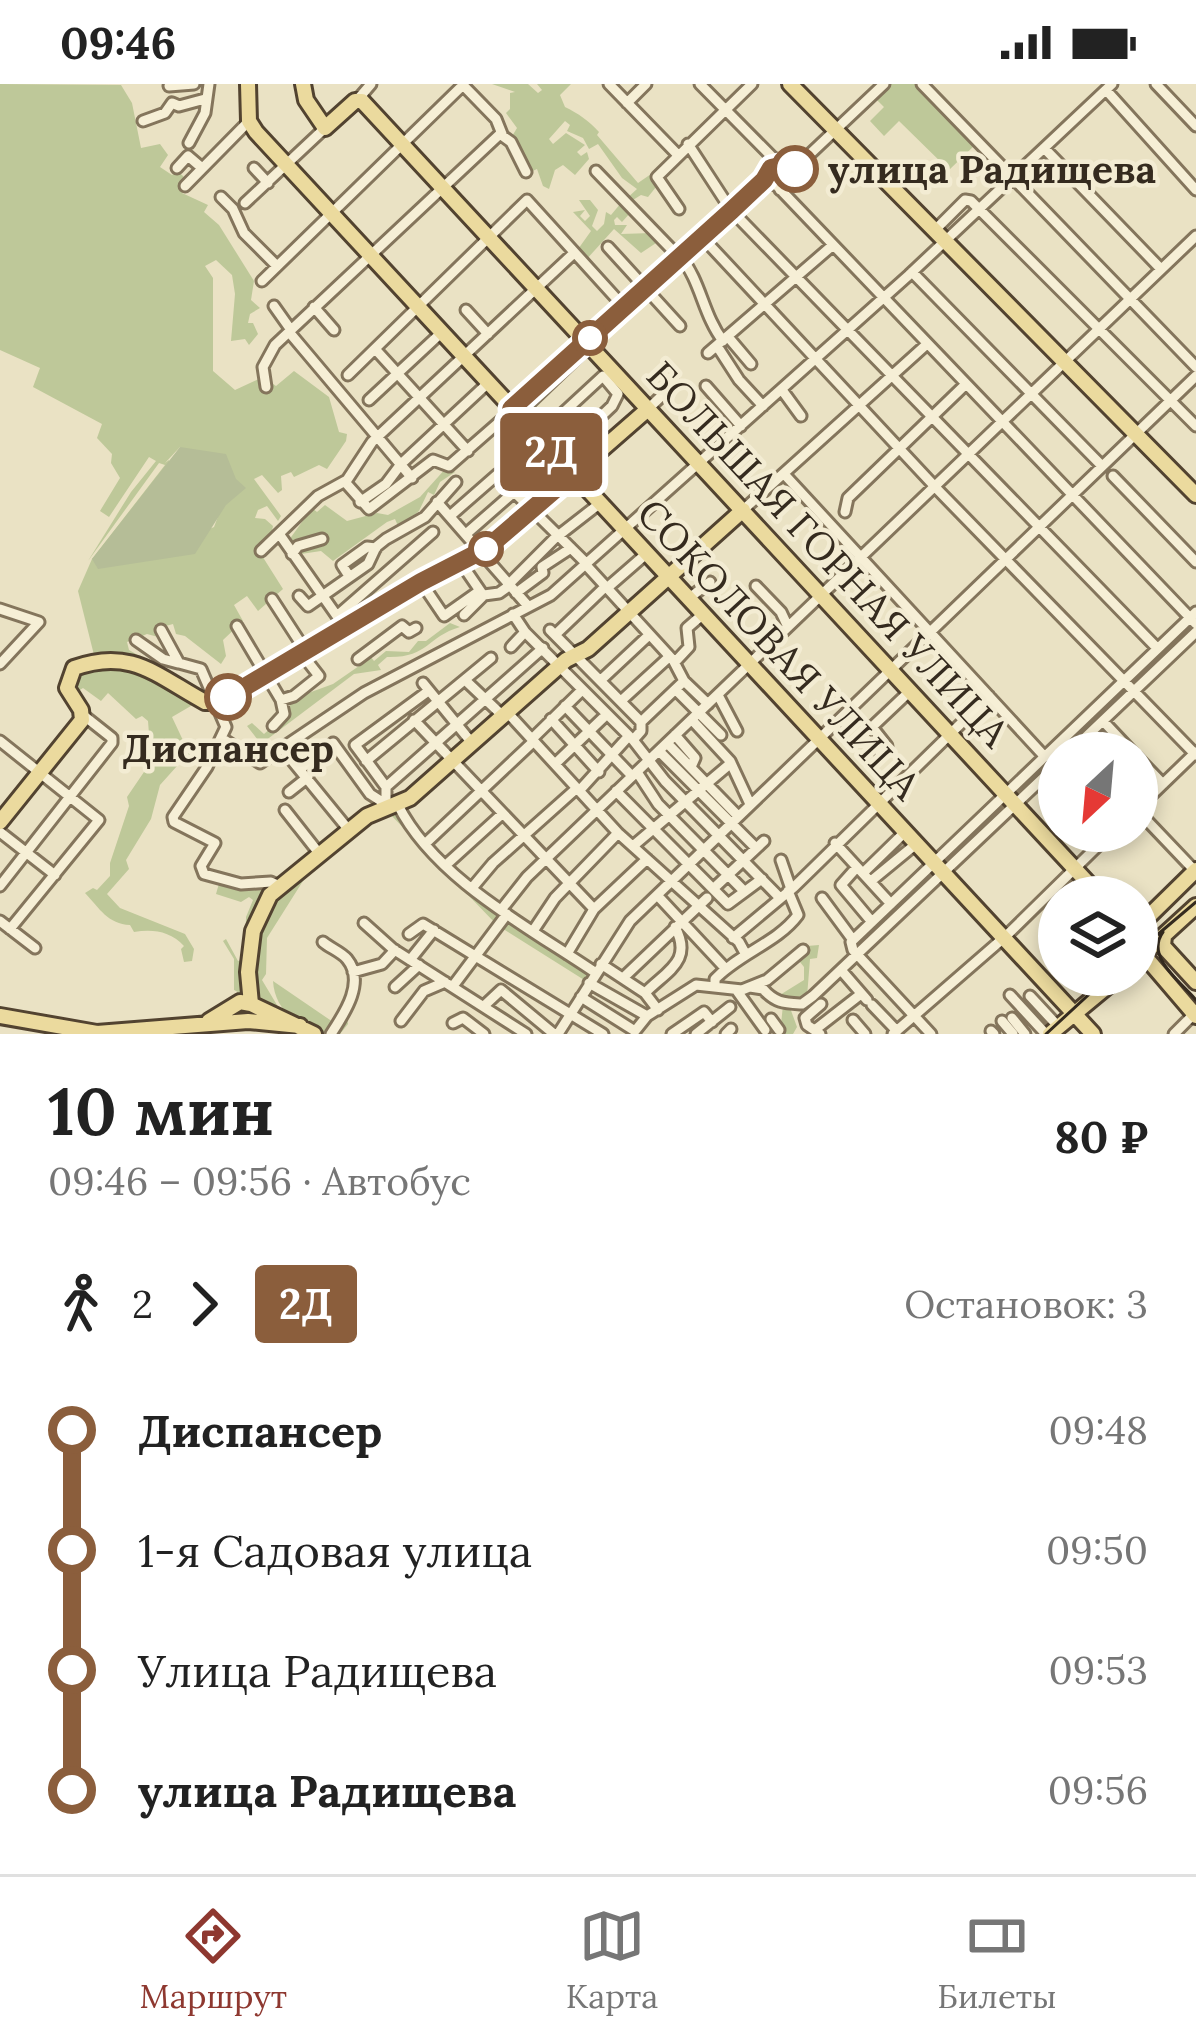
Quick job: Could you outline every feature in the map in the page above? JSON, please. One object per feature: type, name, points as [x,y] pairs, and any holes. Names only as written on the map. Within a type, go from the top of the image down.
[{"type":"main road","points":[[248,84],[249,121]]},
{"type":"main road","points":[[303,84],[304,98],[326,128],[359,98]]},
{"type":"main road","points":[[790,84],[1196,494]]},
{"type":"main road","name":"БОЛЬШАЯ ГОРНАЯ УЛИЦА","points":[[359,98],[590,341],[1082,876]]},
{"type":"main road","name":"СОКОЛОВАЯ УЛИЦА","points":[[249,121],[537,437],[545,463],[572,475],[1094,1034]]},
{"type":"main road","points":[[0,822],[83,717],[67,688],[70,673],[79,666],[135,662],[214,703],[303,652],[340,622],[481,551],[648,409]]},
{"type":"main road","points":[[246,1012],[253,931],[265,903],[280,886],[348,829],[452,760],[742,510]]},
{"type":"main road","points":[[1158,907],[1196,871]]},
{"type":"main road","points":[[1158,946],[1165,946],[1196,906]]},
{"type":"main road","points":[[1165,946],[1196,982]]},
{"type":"main road","points":[[1158,969],[1195,1015]]},
{"type":"main road","points":[[1048,1031],[1087,996]]},
{"type":"main road","points":[[1072,1011],[1087,1007],[1099,996]]},
{"type":"main road","points":[[0,1016],[98,1033],[202,1024],[246,1012],[314,1034]]},
{"type":"street","points":[[143,121],[165,113],[172,103],[169,85],[194,84]]},
{"type":"street","points":[[189,143],[205,112],[208,84]]},
{"type":"street","points":[[359,98],[371,84]]},
{"type":"street","points":[[609,84],[677,154]]},
{"type":"street","points":[[627,103],[646,84]]},
{"type":"street","points":[[700,84],[833,245],[1195,621]]},
{"type":"street","points":[[679,209],[657,178],[752,84]]},
{"type":"street","points":[[345,482],[370,509],[436,458],[447,466],[468,451],[731,211],[836,130],[884,84]]},
{"type":"street","points":[[922,84],[1196,367]]},
{"type":"street","points":[[1156,84],[1196,126]]},
{"type":"street","points":[[262,280],[463,85],[496,119],[526,172]]},
{"type":"street","points":[[223,740],[260,763],[397,674],[532,607],[586,565],[782,390],[912,272],[940,235],[980,208],[1109,87],[1196,190]]},
{"type":"street","points":[[172,103],[180,106],[205,99]]},
{"type":"street","points":[[185,187],[249,121]]},
{"type":"street","points":[[245,203],[326,128]]},
{"type":"street","points":[[266,387],[262,375],[266,356],[501,134]]},
{"type":"street","points":[[688,144],[731,211],[1157,648]]},
{"type":"street","points":[[1044,148],[1161,269]]},
{"type":"street","points":[[177,169],[188,156],[202,168]]},
{"type":"street","points":[[254,168],[268,183]]},
{"type":"street","points":[[596,171],[690,268],[719,344],[739,380],[764,406]]},
{"type":"street","points":[[221,197],[233,209],[242,231],[277,266]]},
{"type":"street","points":[[343,380],[527,200],[624,307]]},
{"type":"street","points":[[980,208],[1196,426]]},
{"type":"street","points":[[401,1022],[424,991],[449,984],[483,958],[504,912],[545,860],[1196,236]]},
{"type":"street","points":[[702,237],[935,487],[1195,753],[1158,789]]},
{"type":"street","points":[[719,344],[833,245]]},
{"type":"street","points":[[608,247],[680,326]]},
{"type":"street","points":[[260,550],[318,496],[345,482],[378,437],[574,253]]},
{"type":"street","points":[[912,272],[1196,562]]},
{"type":"street","points":[[274,306],[290,331],[343,380],[378,437],[412,478]]},
{"type":"street","points":[[314,307],[334,331]]},
{"type":"street","points":[[466,310],[488,334]]},
{"type":"street","points":[[369,400],[441,333]]},
{"type":"street","points":[[719,344],[751,364]]},
{"type":"street","points":[[742,510],[927,344]]},
{"type":"street","points":[[376,350],[468,451]]},
{"type":"street","points":[[537,437],[603,376],[619,394],[613,406],[574,442]]},
{"type":"street","points":[[472,1023],[501,990],[557,1034],[624,928],[1071,496],[1107,470],[1136,434],[1196,376]]},
{"type":"street","points":[[360,502],[386,484],[487,383]]},
{"type":"street","points":[[648,409],[674,384]]},
{"type":"street","points":[[845,512],[846,500],[966,384]]},
{"type":"street","points":[[706,386],[740,426]]},
{"type":"street","points":[[782,390],[801,416]]},
{"type":"street","points":[[466,535],[545,463]]},
{"type":"street","points":[[450,516],[500,473],[672,659],[680,686],[722,736]]},
{"type":"street","points":[[784,474],[1038,749]]},
{"type":"street","points":[[299,596],[308,606],[323,598],[368,564],[376,548],[423,519],[455,482]]},
{"type":"street","points":[[437,502],[532,607]]},
{"type":"street","points":[[511,588],[559,536],[598,504]]},
{"type":"street","points":[[280,535],[340,622],[433,532]]},
{"type":"street","points":[[292,554],[298,546],[322,539]]},
{"type":"street","points":[[421,582],[443,616],[481,594],[499,593],[543,572],[542,567],[571,548]]},
{"type":"street","points":[[472,888],[641,731],[641,722],[622,700],[553,632],[646,554]]},
{"type":"street","points":[[459,560],[481,594]]},
{"type":"street","points":[[688,599],[710,582]]},
{"type":"street","points":[[756,586],[788,627]]},
{"type":"street","points":[[464,615],[481,594]]},
{"type":"street","points":[[272,599],[319,676],[294,696],[280,700]]},
{"type":"street","points":[[380,605],[409,632],[416,628]]},
{"type":"street","points":[[0,609],[39,622],[0,664]]},
{"type":"street","points":[[513,614],[580,692],[718,836],[762,879],[786,892]]},
{"type":"street","points":[[622,700],[689,646],[687,628],[702,615]]},
{"type":"street","points":[[1070,732],[1157,648],[1195,621]]},
{"type":"street","points":[[1092,732],[1195,621]]},
{"type":"street","points":[[237,626],[280,700],[284,713],[273,726]]},
{"type":"street","points":[[358,659],[402,626]]},
{"type":"street","points":[[160,630],[179,663]]},
{"type":"street","points":[[511,647],[525,632]]},
{"type":"street","points":[[602,679],[648,636]]},
{"type":"street","points":[[136,640],[163,659],[201,669],[226,727],[223,740],[173,817],[174,822],[215,843],[201,866],[203,874],[241,884],[280,886]]},
{"type":"street","points":[[386,787],[543,648]]},
{"type":"street","points":[[344,747],[429,692],[465,680],[491,658]]},
{"type":"street","points":[[465,680],[533,740],[618,833],[743,946],[745,953]]},
{"type":"street","points":[[641,722],[680,686]]},
{"type":"street","points":[[880,753],[887,746],[872,727],[910,691]]},
{"type":"street","points":[[367,761],[414,720],[429,692]]},
{"type":"street","points":[[429,692],[472,743]]},
{"type":"street","points":[[427,842],[580,692]]},
{"type":"street","points":[[718,695],[737,731]]},
{"type":"street","points":[[733,938],[989,696]]},
{"type":"street","points":[[565,706],[743,890]]},
{"type":"street","points":[[700,712],[750,804]]},
{"type":"street","points":[[555,764],[605,716]]},
{"type":"street","points":[[0,886],[113,739],[83,717]]},
{"type":"street","points":[[551,718],[598,772]]},
{"type":"street","points":[[414,720],[594,909]]},
{"type":"street","points":[[1102,721],[1113,732]]},
{"type":"street","points":[[0,741],[99,820],[10,929]]},
{"type":"street","points":[[667,743],[692,767],[701,786],[716,793],[734,820]]},
{"type":"street","points":[[623,978],[760,844],[701,786],[667,743]]},
{"type":"street","points":[[281,747],[348,829]]},
{"type":"street","points":[[344,747],[367,761],[386,787],[390,805]]},
{"type":"street","points":[[344,747],[370,794],[390,805],[472,888],[596,973],[647,1016]]},
{"type":"street","points":[[289,792],[321,754]]},
{"type":"street","points":[[633,846],[731,763]]},
{"type":"street","points":[[751,987],[763,989],[771,999],[800,1004],[857,955],[1038,765]]},
{"type":"street","points":[[716,793],[737,776]]},
{"type":"street","points":[[1010,799],[1038,778]]},
{"type":"street","points":[[1158,779],[1163,784]]},
{"type":"street","points":[[616,791],[689,864],[710,893],[728,904],[762,879]]},
{"type":"street","points":[[285,810],[318,852]]},
{"type":"street","points":[[447,864],[502,814]]},
{"type":"street","points":[[0,832],[55,875]]},
{"type":"street","points":[[1158,832],[1196,871]]},
{"type":"street","points":[[533,931],[618,833]]},
{"type":"street","points":[[872,922],[841,885],[910,838]]},
{"type":"street","points":[[835,843],[891,904]]},
{"type":"street","points":[[841,970],[895,1032],[1004,938],[1087,852]]},
{"type":"street","points":[[567,954],[594,909],[647,859]]},
{"type":"street","points":[[715,985],[725,968],[787,930],[798,915],[786,892],[781,860]]},
{"type":"street","points":[[852,941],[938,868]]},
{"type":"street","points":[[657,895],[679,924],[725,968]]},
{"type":"street","points":[[822,898],[857,955],[931,1034]]},
{"type":"street","points":[[0,921],[35,948]]},
{"type":"street","points":[[364,923],[394,950],[526,1034]]},
{"type":"street","points":[[409,934],[419,923],[434,930],[603,1034]]},
{"type":"street","points":[[645,993],[681,959],[684,946],[679,924]]},
{"type":"street","points":[[395,987],[434,930]]},
{"type":"street","points":[[323,942],[345,957],[353,972],[353,993],[332,1034]]},
{"type":"street","points":[[353,972],[382,964],[394,950]]},
{"type":"street","points":[[737,992],[766,980],[803,950]]},
{"type":"street","points":[[483,958],[497,971]]},
{"type":"street","points":[[681,959],[696,985]]},
{"type":"street","points":[[596,973],[623,978],[645,993],[658,1010]]},
{"type":"street","points":[[580,997],[634,1031],[647,1016],[696,985],[715,985],[737,992],[767,1025],[779,1030]]},
{"type":"street","points":[[1010,995],[1048,1031]]},
{"type":"street","points":[[1030,996],[1048,1031]]},
{"type":"street","points":[[811,1028],[850,1014],[867,1000]]},
{"type":"street","points":[[767,1025],[783,1003]]},
{"type":"street","points":[[811,1028],[821,1004]]},
{"type":"street","points":[[696,1034],[730,1007]]},
{"type":"street","points":[[672,1034],[704,1012],[712,1022]]},
{"type":"street","points":[[850,1014],[865,1034]]},
{"type":"street","points":[[1174,1034],[1195,1015]]},
{"type":"street","points":[[453,1023],[464,1018],[484,1034]]},
{"type":"street","points":[[1013,1034],[1007,1020],[1025,1034]]},
{"type":"green space","points":[[0,84],[121,85],[132,103],[141,148],[160,144],[168,155],[160,167],[172,175],[177,170],[186,179],[182,193],[208,205],[204,212],[219,225],[254,281],[251,300],[260,308],[250,314],[248,323],[253,323],[258,334],[249,345],[245,339],[231,341],[232,275],[216,260],[205,266],[213,278],[213,371],[235,390],[263,377],[276,386],[294,371],[329,397],[339,432],[347,434],[327,469],[319,465],[294,477],[291,472],[281,476],[278,493],[262,475],[254,479],[281,516],[278,521],[267,506],[255,518],[273,526],[259,551],[283,589],[258,611],[247,596],[234,605],[243,621],[223,640],[226,656],[221,664],[176,634],[173,624],[162,627],[162,638],[147,634],[127,642],[129,650],[167,672],[168,678],[94,655],[78,591],[92,559],[165,465],[159,463],[88,561],[156,461],[149,457],[109,517],[100,511],[120,478],[111,463],[112,454],[97,438],[102,424],[33,387],[40,368],[0,350]],"holes":[[[180,447],[225,498],[214,527],[205,531],[169,460],[165,463]]]},
{"type":"green space","points":[[492,84],[528,84],[538,93],[542,90],[537,84],[571,84],[560,95],[565,107],[599,132],[638,183],[654,172],[656,187],[648,197],[624,201],[637,189],[622,178],[598,144],[589,149],[583,138],[567,131],[570,125],[565,121],[549,139],[553,144],[566,133],[585,145],[577,152],[581,156],[587,152],[589,159],[575,175],[563,165],[555,170],[549,189],[543,186],[537,169],[528,173],[511,138],[517,128],[506,113],[510,93],[515,92]]},
{"type":"green space","points":[[888,84],[919,84],[976,144],[949,170],[899,121],[884,136],[870,121],[884,107],[875,98]]},
{"type":"green space","points":[[579,200],[590,200],[598,210],[592,226],[597,231],[606,212],[611,215],[621,203],[631,212],[622,222],[617,217],[614,220],[615,225],[627,225],[621,234],[652,233],[659,241],[641,253],[614,229],[585,261],[576,252],[591,231],[573,212],[585,210],[580,216],[585,221],[590,216]]},
{"type":"green space","points":[[180,447],[226,454],[236,479],[246,488],[226,505],[195,554],[98,569],[92,559]]},
{"type":"green space","points":[[447,467],[455,472],[440,482],[434,495],[428,492],[419,511],[396,531],[392,530],[398,526],[395,519],[333,561],[321,551],[294,555],[289,540],[312,508],[317,512],[325,505],[347,521],[388,515],[420,497]]},
{"type":"green space","points":[[450,623],[460,627],[420,651],[387,657],[378,665],[381,670],[354,674],[261,744],[247,726],[252,723],[264,734],[288,713],[292,699],[333,684],[370,656],[374,661],[386,651],[409,652],[418,641],[426,641]]},
{"type":"green space","points":[[130,663],[206,709],[196,703],[172,717],[188,751],[198,751],[192,759],[186,756],[160,785],[151,819],[126,860],[129,869],[107,894],[120,908],[185,934],[194,949],[192,961],[184,962],[184,946],[173,937],[134,932],[130,925],[105,915],[85,893],[97,890],[110,876],[129,806],[127,797],[146,769],[156,764],[157,755],[142,744],[144,734],[149,734],[148,721],[142,716],[136,719],[108,693],[101,701],[83,688],[72,695],[75,672]]},
{"type":"green space","points":[[387,808],[480,899],[586,970],[589,983],[497,925],[389,813],[377,814],[305,869],[308,873],[267,938],[262,980],[283,1015],[261,1008],[250,969],[262,912],[291,877],[324,849],[358,824]]},
{"type":"green space","points":[[220,880],[273,885],[240,993],[234,990],[234,959],[223,941],[238,961],[245,959],[246,917],[253,900],[249,897],[241,902],[216,894]]},
{"type":"green space","points":[[819,945],[817,958],[810,959],[807,997],[789,1005],[797,1027],[793,1034],[780,1034],[783,1005],[775,998],[804,980],[804,967],[796,957],[807,946]]},
{"type":"green space","points":[[273,981],[333,1022],[345,1005],[348,1024],[340,1034],[316,1031],[295,1021],[280,1004]]},
{"type":"tram line","points":[[1158,934],[1196,902]]},
{"type":"tram line","points":[[1163,932],[1158,950],[1161,959],[1196,1000]]},
{"type":"tram line","points":[[1046,1034],[1087,996]]},
{"type":"bus line","name":"2Д","points":[[228,697],[487,548],[572,475],[511,409],[731,211],[771,168],[795,169]]},
{"type":"place","name":"улица Радищева","points":[[795,169]]},
{"type":"place","name":"Диспансер","points":[[228,697]]}]
